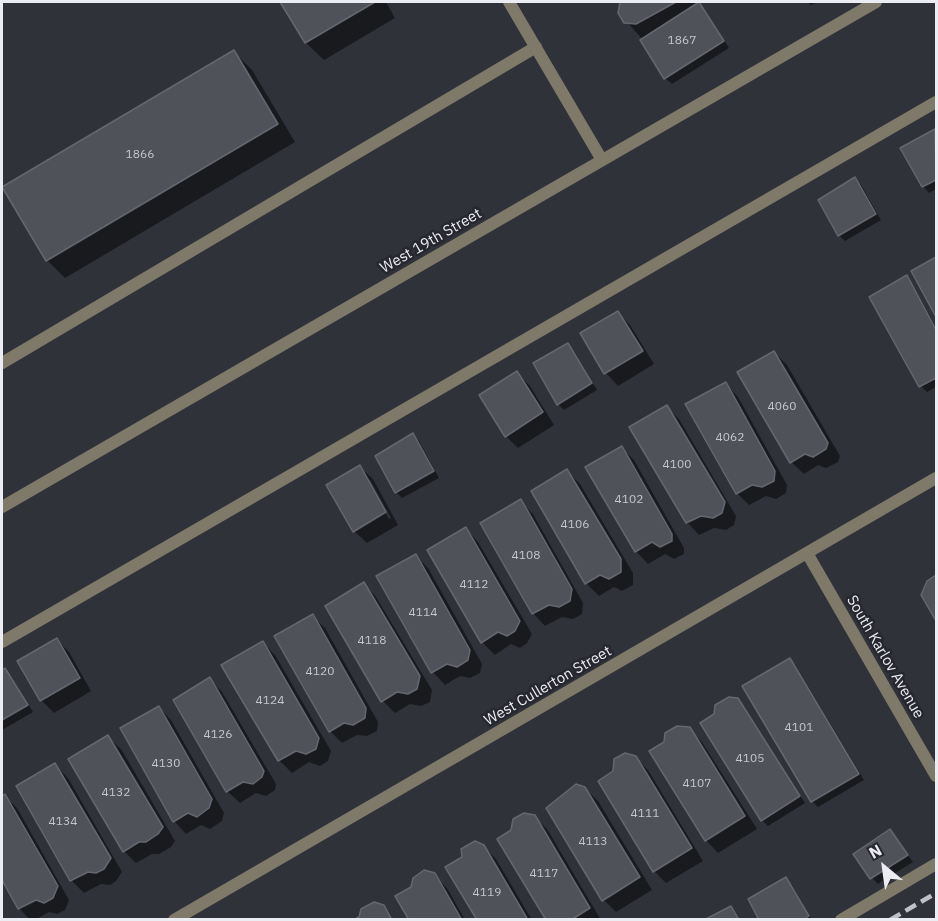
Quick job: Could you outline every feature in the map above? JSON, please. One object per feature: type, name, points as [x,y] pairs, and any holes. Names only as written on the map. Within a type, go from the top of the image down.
[{"type":"street","points":[[509,2],[602,160]]},
{"type":"street","name":"West 19th Street","points":[[2,507],[876,2]]},
{"type":"street","points":[[2,363],[536,47]]},
{"type":"street","points":[[2,642],[936,102]]},
{"type":"street","name":"West Cullerton Street","points":[[174,920],[936,478]]},
{"type":"street","name":"South Karlov Avenue","points":[[807,553],[936,776]]},
{"type":"street","points":[[841,920],[936,864]]},
{"type":"building","points":[[280,2],[375,2],[305,43]]},
{"type":"building","points":[[620,2],[676,2],[636,24],[624,23],[618,13]]},
{"type":"building","points":[[699,2],[724,41],[664,79],[640,40]]},
{"type":"building","points":[[234,50],[278,124],[46,261],[2,187]]},
{"type":"building","points":[[935,129],[936,180],[922,187],[900,148]]},
{"type":"building","points":[[855,177],[876,214],[838,236],[818,200]]},
{"type":"building","points":[[936,257],[936,317],[911,271]]},
{"type":"building","points":[[907,275],[936,330],[936,378],[919,387],[869,297]]},
{"type":"building","points":[[618,311],[643,351],[604,374],[580,333]]},
{"type":"building","points":[[568,343],[592,383],[557,405],[533,363]]},
{"type":"building","points":[[774,351],[828,443],[826,449],[813,457],[805,454],[790,463],[737,372]]},
{"type":"building","points":[[517,371],[543,412],[505,437],[479,395]]},
{"type":"building","points":[[726,382],[775,471],[774,481],[762,487],[752,485],[736,494],[685,404]]},
{"type":"building","points":[[667,405],[725,502],[722,513],[713,518],[701,516],[686,523],[629,427]]},
{"type":"building","points":[[413,433],[434,471],[395,493],[375,456]]},
{"type":"building","points":[[622,446],[672,534],[672,541],[660,547],[652,542],[635,552],[585,467]]},
{"type":"building","points":[[360,465],[386,512],[353,532],[326,485]]},
{"type":"building","points":[[567,469],[621,559],[621,572],[609,579],[600,575],[585,584],[531,491]]},
{"type":"building","points":[[521,499],[572,589],[570,601],[559,607],[549,605],[532,614],[480,523]]},
{"type":"building","points":[[466,527],[520,621],[515,631],[507,636],[498,632],[481,643],[427,550]]},
{"type":"building","points":[[416,554],[470,650],[468,660],[457,667],[447,664],[431,673],[376,576]]},
{"type":"building","points":[[936,575],[936,621],[921,595],[927,581]]},
{"type":"building","points":[[364,582],[420,676],[417,689],[408,694],[397,692],[381,702],[325,606]]},
{"type":"building","points":[[313,614],[366,708],[365,718],[353,725],[344,723],[329,732],[274,636]]},
{"type":"building","points":[[57,638],[80,678],[40,701],[17,661]]},
{"type":"building","points":[[263,641],[319,738],[316,749],[306,754],[296,751],[278,761],[221,665]]},
{"type":"building","points":[[790,658],[859,774],[811,802],[742,686]]},
{"type":"building","points":[[5,668],[28,705],[2,720],[2,670]]},
{"type":"building","points":[[210,677],[264,771],[262,777],[253,784],[243,782],[226,792],[173,700]]},
{"type":"building","points":[[729,697],[738,698],[800,796],[761,821],[700,723],[714,714],[715,705]]},
{"type":"building","points":[[159,706],[212,799],[209,808],[197,817],[188,813],[173,822],[120,728]]},
{"type":"building","points":[[677,726],[690,727],[745,816],[705,841],[649,751],[664,742],[665,733]]},
{"type":"building","points":[[108,735],[163,827],[158,834],[146,842],[139,842],[123,852],[68,759]]},
{"type":"building","points":[[625,753],[636,756],[692,848],[653,872],[598,781],[613,771],[614,759]]},
{"type":"building","points":[[55,763],[111,858],[104,869],[96,873],[88,872],[70,881],[16,786]]},
{"type":"building","points":[[576,784],[585,787],[640,877],[602,901],[546,808]]},
{"type":"building","points":[[5,794],[58,886],[53,898],[44,903],[36,900],[18,909],[2,880],[2,796]]},
{"type":"building","points":[[524,813],[535,815],[590,908],[571,920],[546,920],[497,839],[511,830],[513,819]]},
{"type":"building","points":[[890,829],[908,855],[870,879],[853,854]]},
{"type":"building","points":[[475,841],[484,845],[528,920],[477,920],[445,867],[462,857],[461,849]]},
{"type":"building","points":[[424,870],[435,873],[462,920],[409,920],[395,896],[411,887],[413,878]]},
{"type":"building","points":[[786,877],[809,916],[803,920],[759,920],[748,899]]},
{"type":"building","points":[[374,902],[384,905],[392,920],[353,920],[359,917],[361,909]]},
{"type":"building","points":[[731,906],[739,920],[704,920]]},
{"type":"railway","points":[[890,920],[936,893]]}]
